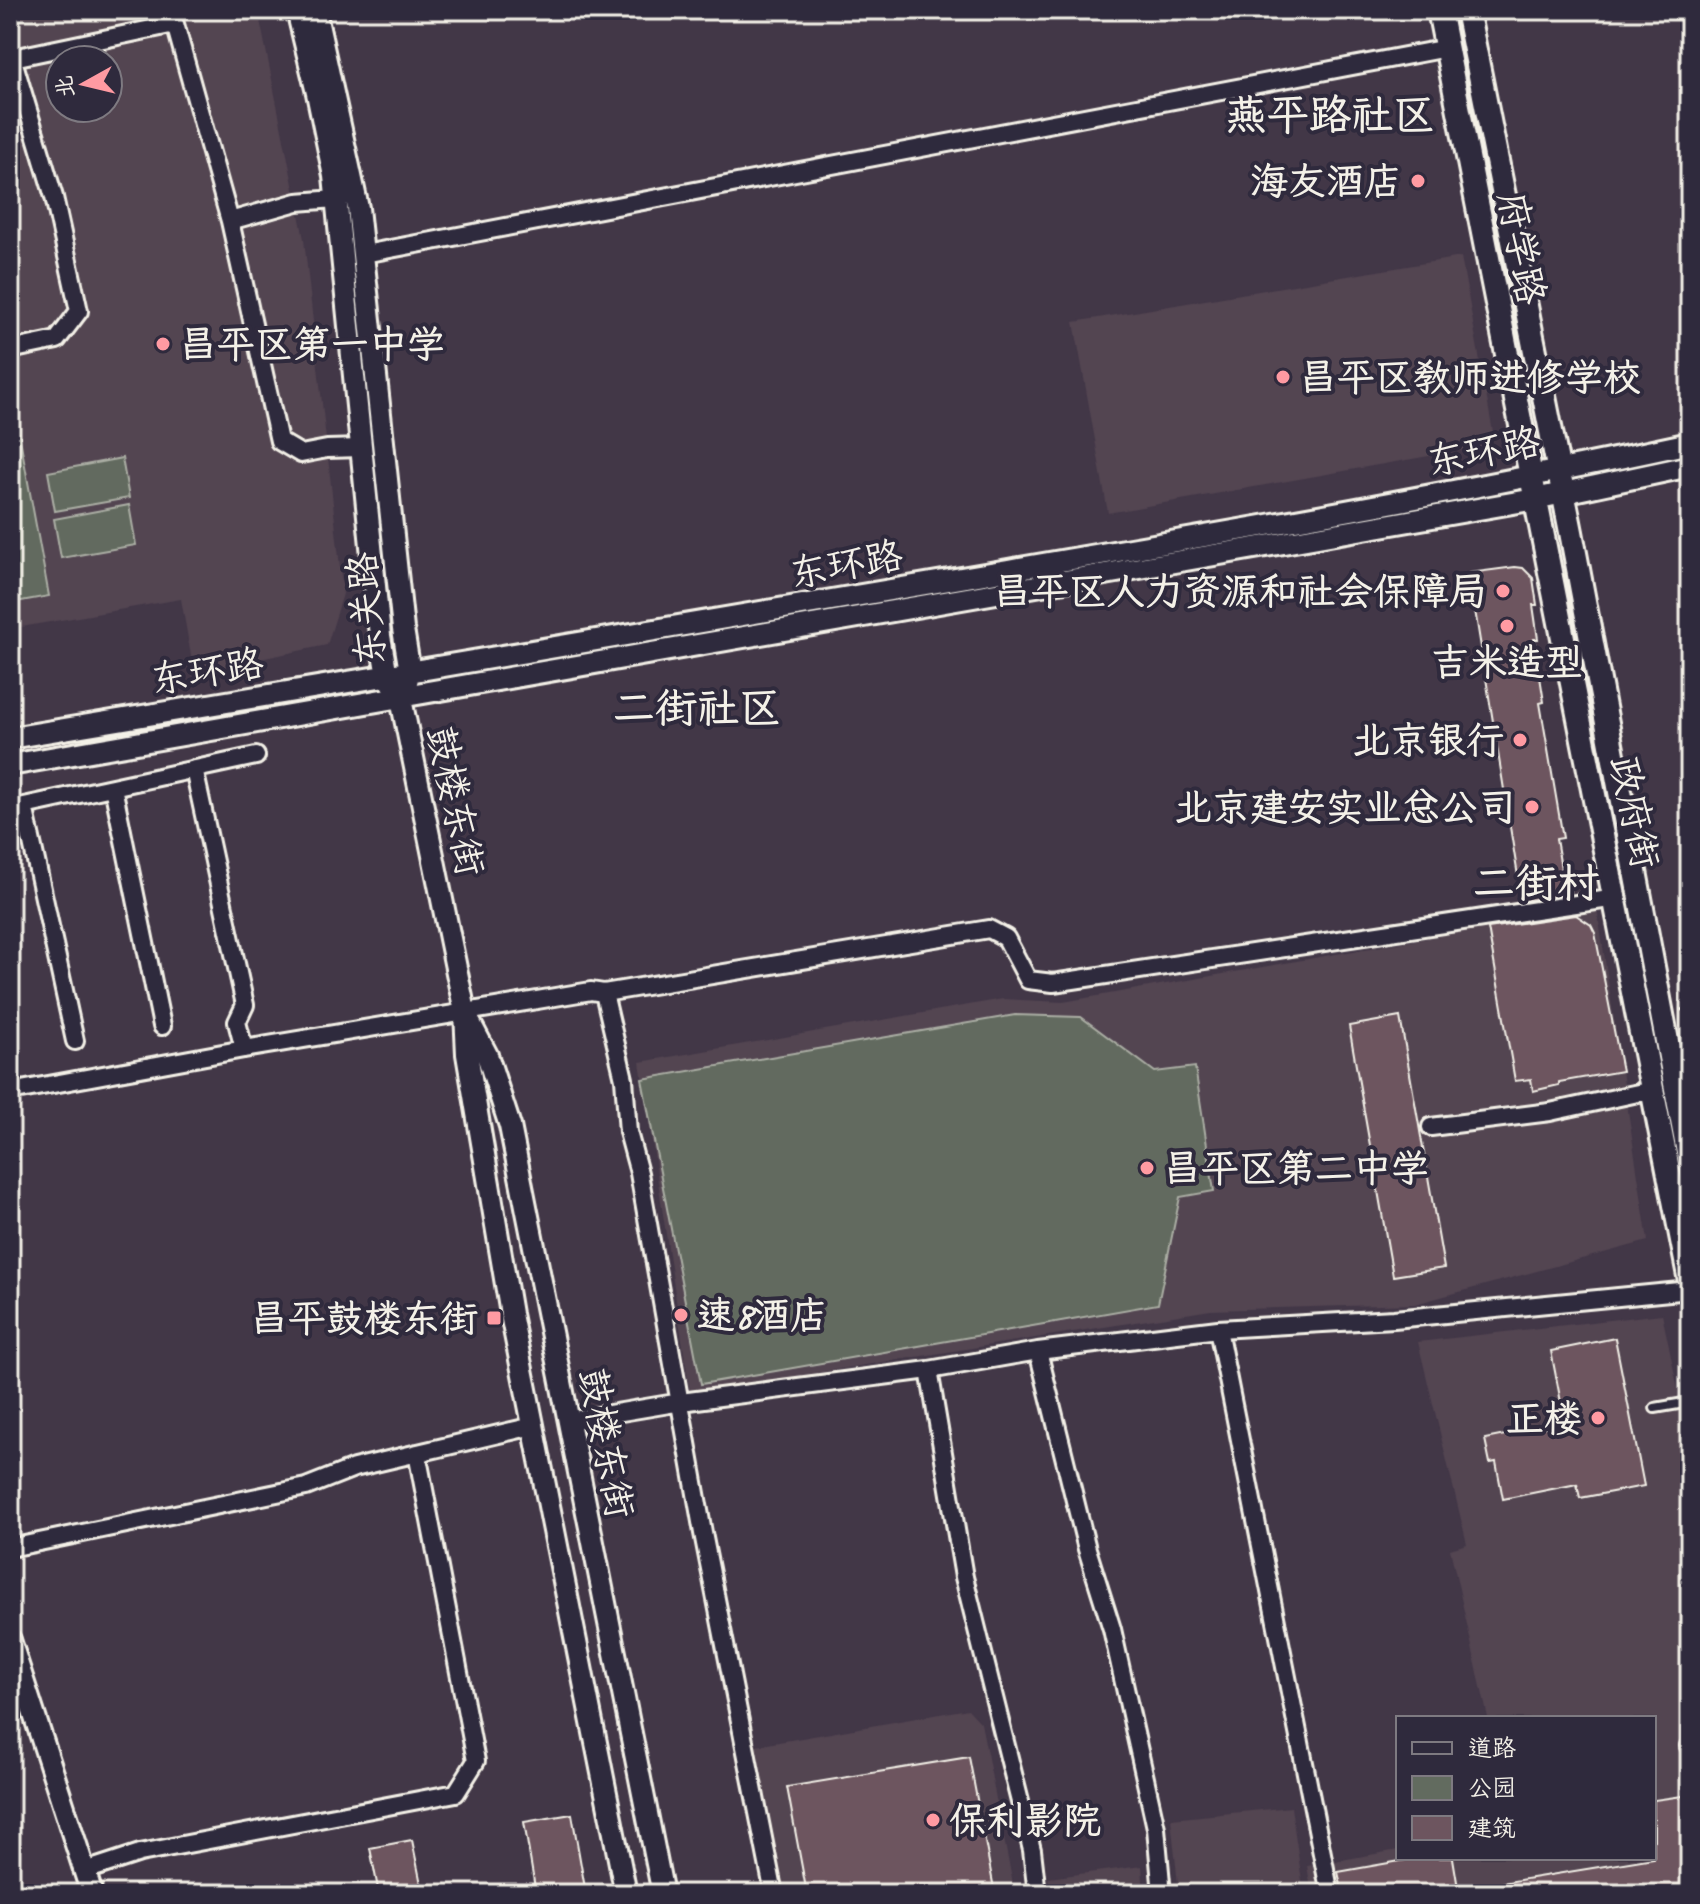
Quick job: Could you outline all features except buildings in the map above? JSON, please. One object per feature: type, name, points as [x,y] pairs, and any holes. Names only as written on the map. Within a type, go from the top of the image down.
[{"type":"main road","name":"府学路","points":[[1439,10],[1532,488]]},
{"type":"main road","name":"府学路","points":[[1467,10],[1562,494]]},
{"type":"main road","name":"政府街","points":[[1532,488],[1690,1281]]},
{"type":"main road","name":"政府街","points":[[1562,494],[1690,1163]]},
{"type":"street","name":"东关路","points":[[297,10],[317,93],[336,199],[380,636],[387,676],[401,699]]},
{"type":"street","name":"东关路","points":[[315,10],[351,170],[364,254],[410,672],[401,699]]},
{"type":"street","points":[[10,350],[57,340],[79,311],[54,197],[11,53],[175,24],[230,221],[279,441],[301,454],[361,448]]},
{"type":"street","points":[[364,254],[1447,48]]},
{"type":"street","points":[[230,221],[297,202],[336,199]]},
{"type":"street","name":"东环路","points":[[10,765],[401,699],[1532,488],[1558,471],[1690,443]]},
{"type":"street","name":"东环路","points":[[10,738],[944,582],[1532,488],[1562,494],[1690,466]]},
{"type":"street","name":"鼓楼东街","points":[[401,699],[465,1012],[467,1054],[511,1314],[626,1894]]},
{"type":"street","points":[[75,1041],[17,808],[256,756]]},
{"type":"street","points":[[194,769],[245,1005],[237,1022],[244,1049]]},
{"type":"street","points":[[113,787],[162,1026]]},
{"type":"street","points":[[10,1092],[591,991],[604,993],[989,929],[1006,938],[1028,980],[1053,983],[1616,898]]},
{"type":"street","points":[[604,993],[624,1079],[628,1132],[639,1173],[664,1325],[774,1894]]},
{"type":"street","name":"鼓楼东街","points":[[465,1012],[487,1055],[510,1126],[663,1894]]},
{"type":"street","points":[[1431,1127],[1550,1112],[1652,1090]]},
{"type":"street","points":[[568,1421],[681,1402],[929,1370],[1038,1351],[1218,1329],[1394,1319],[1690,1290]]},
{"type":"street","points":[[1218,1329],[1330,1894]]},
{"type":"street","points":[[1038,1351],[1087,1549],[1112,1629],[1156,1828],[1162,1894]]},
{"type":"street","points":[[929,1370],[964,1577],[1032,1850],[1037,1894]]},
{"type":"street","points":[[10,1548],[306,1487],[354,1468],[533,1426]]},
{"type":"street","points":[[85,1871],[140,1853],[456,1793],[476,1761],[417,1453]]},
{"type":"street","points":[[10,1640],[92,1894]]},
{"type":"lane","points":[[1655,1408],[1690,1402]]},
{"type":"shaded area","name":"昌平区第一中学","points":[[10,10],[258,10],[304,239],[343,594],[327,645],[194,673],[181,599],[10,629]]},
{"type":"shaded area","name":"昌平区教师进修学校","points":[[1461,257],[1493,432],[1480,447],[1108,513],[1074,322]]},
{"type":"shaded area","name":"昌平区第二中学","points":[[1597,908],[1648,1241],[1415,1304],[1211,1310],[690,1393],[640,1062],[1003,999],[1063,1002]]},
{"type":"shaded area","points":[[1662,1314],[1690,1446],[1690,1894],[1312,1894],[1307,1866],[1396,1850],[1396,1860],[1656,1860],[1656,1716],[1488,1716],[1450,1549],[1467,1544],[1418,1342]]},
{"type":"shaded area","points":[[968,1709],[981,1723],[1015,1894],[779,1894],[750,1747]]},
{"type":"shaded area","points":[[1291,1807],[1304,1894],[1179,1894],[1171,1819]]},
{"type":"shaded area","points":[[1142,1866],[1144,1894],[1050,1894],[1048,1878]]},
{"type":"green space","points":[[19,433],[49,596],[10,603],[10,435]]},
{"type":"green space","points":[[122,458],[129,498],[55,511],[48,472]]},
{"type":"green space","points":[[129,505],[136,545],[61,558],[54,519]]},
{"type":"green space","points":[[1015,1015],[1081,1017],[1155,1072],[1195,1067],[1214,1191],[1180,1197],[1158,1304],[701,1384],[642,1079]]},
{"type":"place","name":"海友酒店","points":[[1418,181]]},
{"type":"place","name":"昌平区第一中学","points":[[163,344]]},
{"type":"place","name":"昌平区教师进修学校","points":[[1283,377]]},
{"type":"place","name":"昌平区人力资源和社会保障局","points":[[1503,591]]},
{"type":"place","name":"吉米造型","points":[[1507,626]]},
{"type":"place","name":"北京银行","points":[[1520,740]]},
{"type":"place","name":"北京建安实业总公司","points":[[1532,807]]},
{"type":"place","name":"昌平区第二中学","points":[[1147,1168]]},
{"type":"place","name":"速8酒店","points":[[681,1315]]},
{"type":"place","name":"昌平鼓楼东街","points":[[494,1318]]},
{"type":"place","name":"正楼","points":[[1598,1418]]},
{"type":"place","name":"保利影院","points":[[933,1820]]},
{"type":"district","name":"燕平路社区","points":[[1330,114]]},
{"type":"district","name":"二街社区","points":[[697,707]]},
{"type":"district","name":"二街村","points":[[1536,882]]}]
